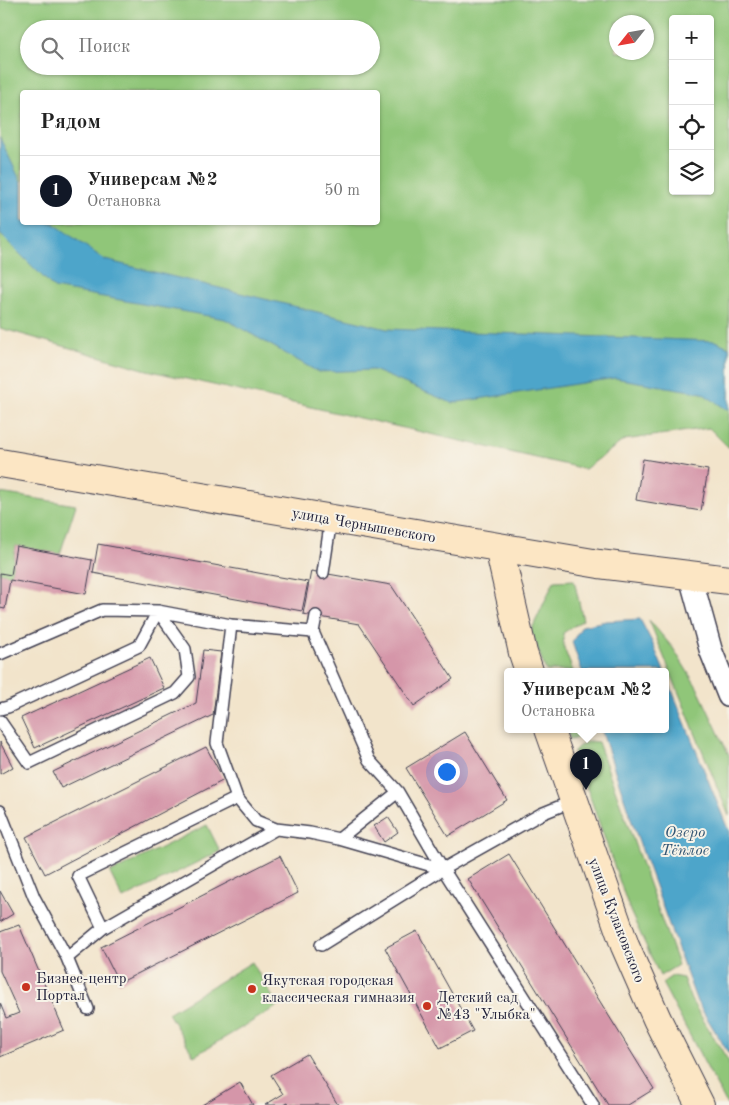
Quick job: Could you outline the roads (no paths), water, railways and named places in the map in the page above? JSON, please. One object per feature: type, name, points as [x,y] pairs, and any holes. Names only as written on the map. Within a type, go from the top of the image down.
[{"type":"main road","name":"улица Чернышевского","points":[[0,463],[499,548],[599,564],[729,580]]},
{"type":"main road","points":[[499,548],[528,668]]},
{"type":"main road","name":"улица Кулаковского","points":[[549,733],[625,946],[657,1019],[700,1105]]},
{"type":"street","points":[[690,576],[711,651],[729,696]]},
{"type":"lane","points":[[322,573],[331,519]]},
{"type":"lane","points":[[0,654],[102,610],[158,611],[231,625],[313,632]]},
{"type":"lane","points":[[0,709],[139,646],[158,611]]},
{"type":"lane","points":[[0,721],[29,763],[174,693],[189,677],[185,649],[158,611]]},
{"type":"lane","points":[[316,616],[313,632],[369,760],[398,792],[443,869],[593,1105]]},
{"type":"lane","points":[[231,625],[217,743],[237,798],[256,821],[276,829],[339,839],[443,869]]},
{"type":"lane","points":[[339,839],[398,792]]},
{"type":"lane","points":[[103,928],[78,876],[237,798]]},
{"type":"lane","points":[[321,945],[443,869],[541,814],[573,801]]},
{"type":"lane","points":[[0,811],[34,896],[67,958],[88,1009]]},
{"type":"lane","points":[[67,958],[103,928],[276,829]]},
{"type":"water","points":[[0,138],[20,180],[20,225],[56,225],[105,260],[387,329],[715,341],[729,347],[729,411],[702,393],[615,378],[452,403],[373,370],[318,372],[225,319],[54,288],[0,234]]},
{"type":"water","points":[[640,619],[663,668],[581,668],[572,642],[582,626],[606,621]]},
{"type":"water","name":"Озеро Тёплое","points":[[669,683],[729,832],[729,1054],[697,1002],[633,825],[602,733],[669,733]]},
{"type":"place","name":"Универсам №2","points":[[586,790]]},
{"type":"place","name":"Бизнес-центр Портал","points":[[26,987]]},
{"type":"place","name":"Якутская городская классическая гимназия","points":[[252,989]]},
{"type":"place","name":"Детский сад №43 \"Улыбка\"","points":[[427,1006]]}]
